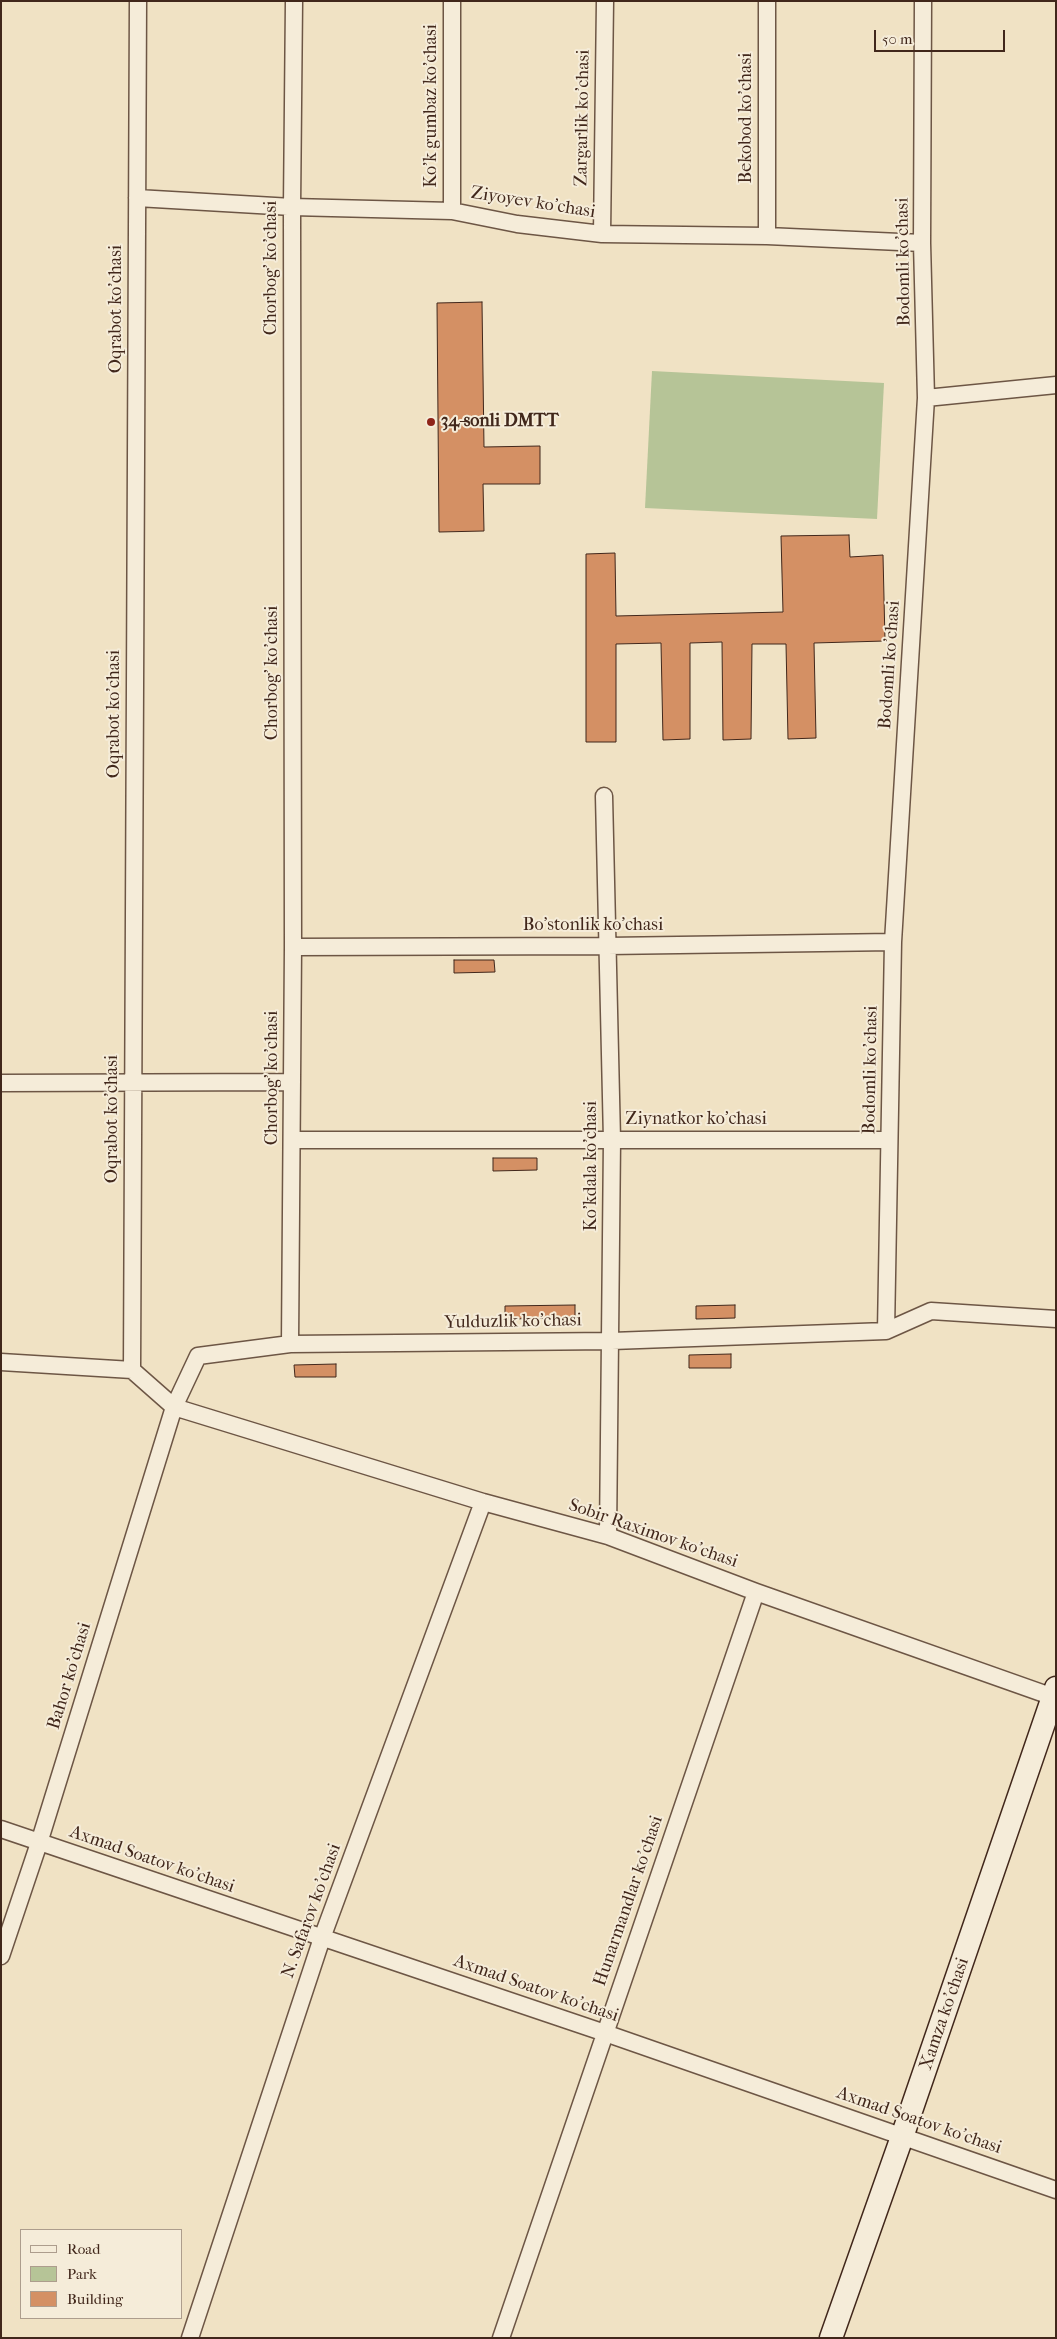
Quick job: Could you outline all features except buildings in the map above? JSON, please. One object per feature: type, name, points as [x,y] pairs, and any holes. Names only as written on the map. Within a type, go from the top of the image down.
[{"type":"main road","name":"Xamza ko'chasi","points":[[831,2338],[1055,1695]]},
{"type":"street","name":"Oqrabot ko'chasi","points":[[132,1370],[138,1]]},
{"type":"street","name":"Chorbog' ko'chasi","points":[[290,1344],[293,1140],[292,207],[294,1]]},
{"type":"street","name":"Ko'k gumbaz ko'chasi","points":[[452,1],[452,211]]},
{"type":"street","name":"Zargarlik ko'chasi","points":[[602,234],[605,1]]},
{"type":"street","name":"Bekobod ko'chasi","points":[[767,1],[767,236]]},
{"type":"street","name":"Bodomli ko'chasi","points":[[886,1332],[893,942],[926,398],[922,243],[923,1]]},
{"type":"street","name":"Ziyoyev ko'chasi","points":[[137,198],[292,207],[452,211],[517,224],[602,234],[767,236],[922,243]]},
{"type":"street","points":[[926,398],[1056,385]]},
{"type":"street","name":"Ko'kdala ko'chasi","points":[[604,796],[612,1140],[612,1341],[608,1536]]},
{"type":"street","name":"Bo'stonlik ko'chasi","points":[[293,947],[607,946],[893,942]]},
{"type":"street","points":[[1,1084],[292,1082]]},
{"type":"street","name":"Ziynatkor ko'chasi","points":[[293,1140],[889,1140]]},
{"type":"street","points":[[886,1332],[931,1311],[1056,1319]]},
{"type":"street","name":"Yulduzlik ko'chasi","points":[[174,1407],[198,1356],[290,1344],[612,1341],[886,1332]]},
{"type":"street","points":[[1,1362],[132,1370],[174,1407]]},
{"type":"street","name":"Sobir Raximov ko'chasi","points":[[174,1407],[483,1502],[608,1536],[756,1592],[1055,1695]]},
{"type":"street","name":"Bahor ko'chasi","points":[[1,1956],[39,1843],[174,1407]]},
{"type":"street","name":"N. Safarov ko'chasi","points":[[190,2338],[322,1938],[483,1502]]},
{"type":"street","name":"Hunarmandlar ko'chasi","points":[[501,2338],[756,1592]]},
{"type":"street","name":"Axmad Soatov ko'chasi","points":[[1,1829],[604,2033],[1056,2190]]},
{"type":"green space","points":[[652,371],[884,383],[877,519],[645,508]]},
{"type":"place","name":"34-sonli DMTT","points":[[431,422]]}]
